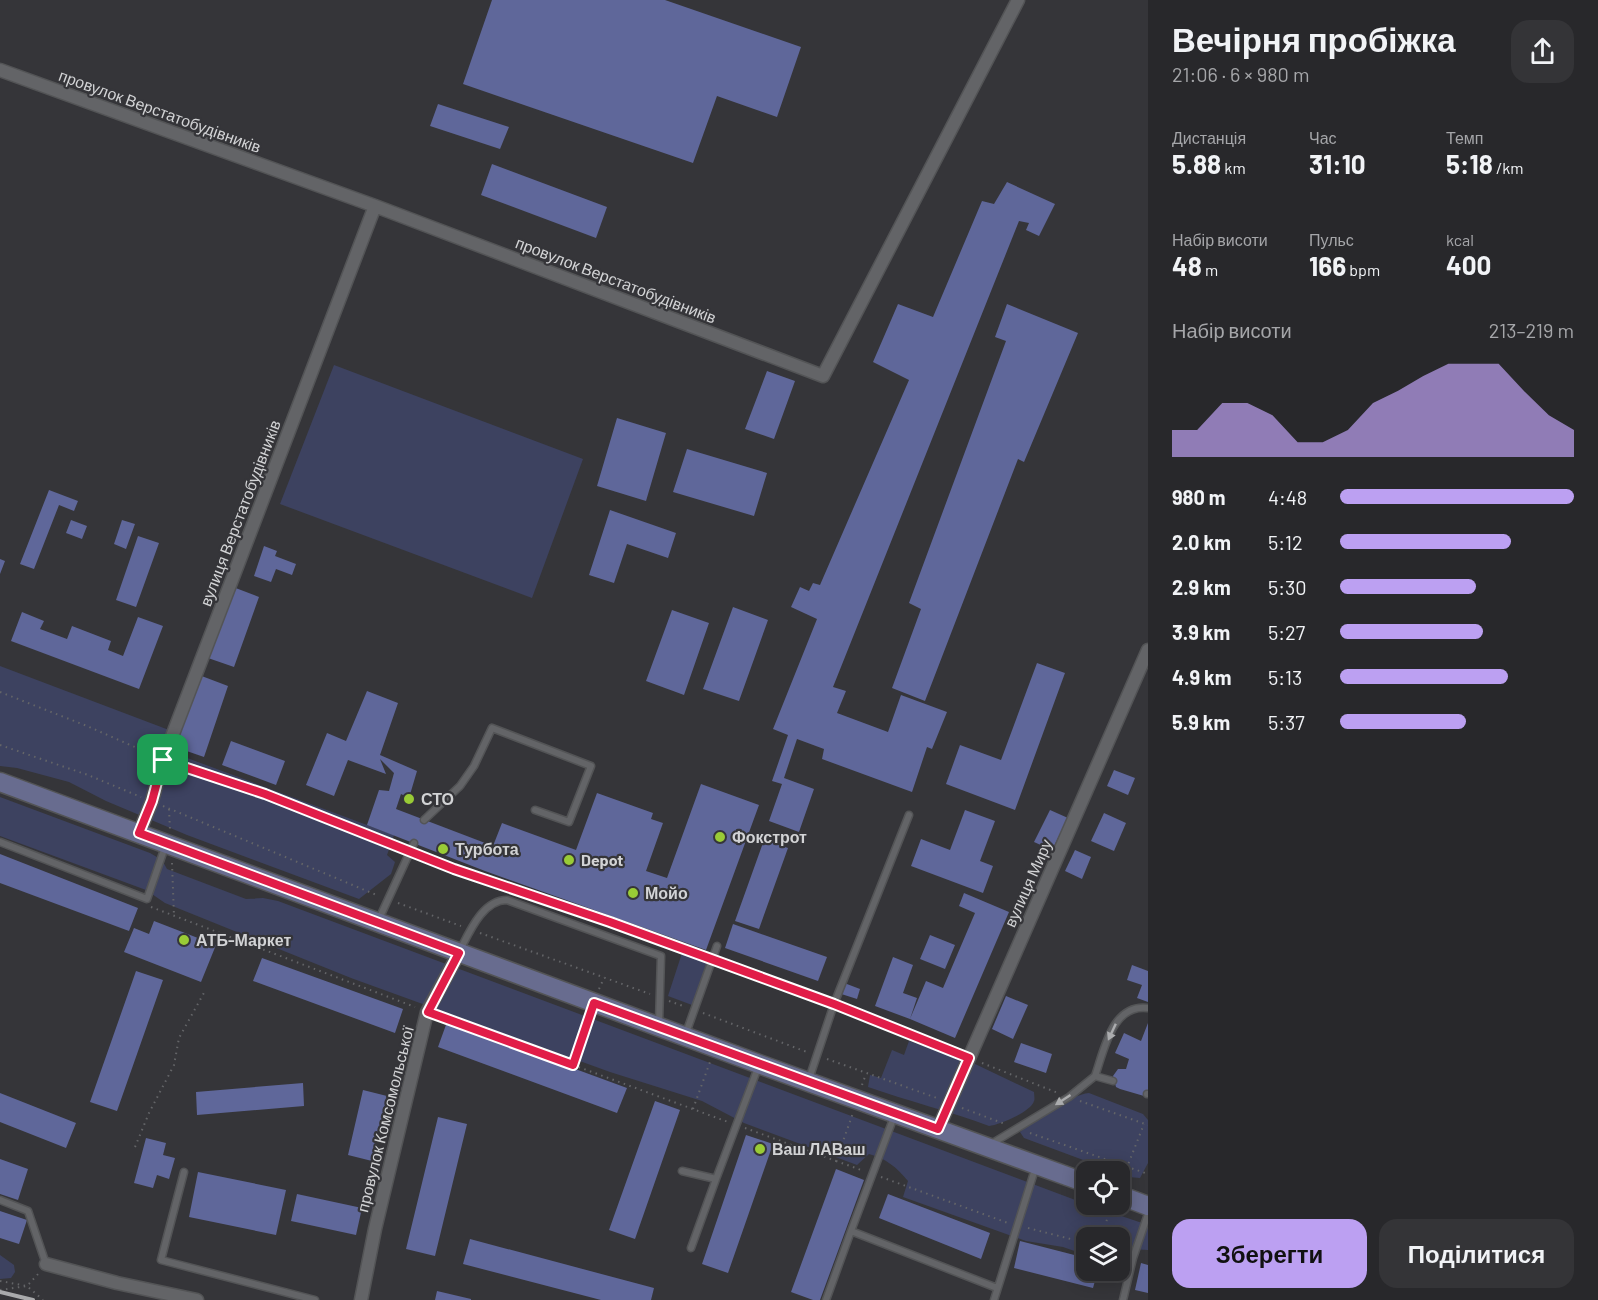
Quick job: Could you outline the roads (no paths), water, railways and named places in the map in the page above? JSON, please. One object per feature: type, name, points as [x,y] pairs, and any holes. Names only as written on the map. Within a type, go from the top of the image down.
[{"type":"main road","points":[[0,782],[759,1065],[1076,1180]]},
{"type":"main road","points":[[1130,1199],[1148,1206]]},
{"type":"street","name":"провулок Верстатобудівників","points":[[0,70],[375,206],[824,376],[1018,0]]},
{"type":"street","name":"вулиця Верстатобудівників","points":[[139,833],[152,801],[163,760],[375,206]]},
{"type":"street","name":"вулиця Миру","points":[[938,1129],[1148,650]]},
{"type":"street","name":"провулок Комсомольської","points":[[361,1300],[375,1229],[428,1012],[459,953]]},
{"type":"street","points":[[46,1264],[117,1283],[197,1300]]},
{"type":"lane","points":[[424,820],[460,786],[474,766],[492,728],[591,766],[568,822],[535,810]]},
{"type":"lane","points":[[808,1082],[834,1004],[909,815]]},
{"type":"lane","points":[[0,842],[147,899],[166,843]]},
{"type":"lane","points":[[377,922],[414,843]]},
{"type":"lane","points":[[459,953],[470,929],[493,903],[507,900],[661,956],[659,1027]]},
{"type":"lane","points":[[685,1036],[717,946]]},
{"type":"lane","points":[[987,1147],[1069,1097],[1095,1076],[1112,1027],[1129,1011],[1137,1007],[1148,1008]]},
{"type":"lane","points":[[691,1248],[759,1065]]},
{"type":"lane","points":[[1095,1076],[1113,1082]]},
{"type":"lane","points":[[826,1300],[896,1114]]},
{"type":"lane","points":[[994,1300],[1036,1166]]},
{"type":"lane","points":[[682,1171],[716,1179]]},
{"type":"lane","points":[[184,1172],[161,1260],[315,1300]]},
{"type":"lane","points":[[0,1200],[28,1211],[46,1264]]},
{"type":"lane","points":[[1123,1300],[1133,1258],[1148,1214]]},
{"type":"lane","points":[[852,1231],[997,1288]]},
{"type":"railway","points":[[0,1292],[33,1300]]},
{"type":"place","name":"СТО","points":[[409,799]]},
{"type":"place","name":"Фокстрот","points":[[720,837]]},
{"type":"place","name":"Турбота","points":[[443,849]]},
{"type":"place","name":"Depot","points":[[569,860]]},
{"type":"place","name":"Мойо","points":[[633,893]]},
{"type":"place","name":"АТБ-Маркет","points":[[184,940]]},
{"type":"place","name":"Ваш ЛАВаш","points":[[760,1149]]}]
